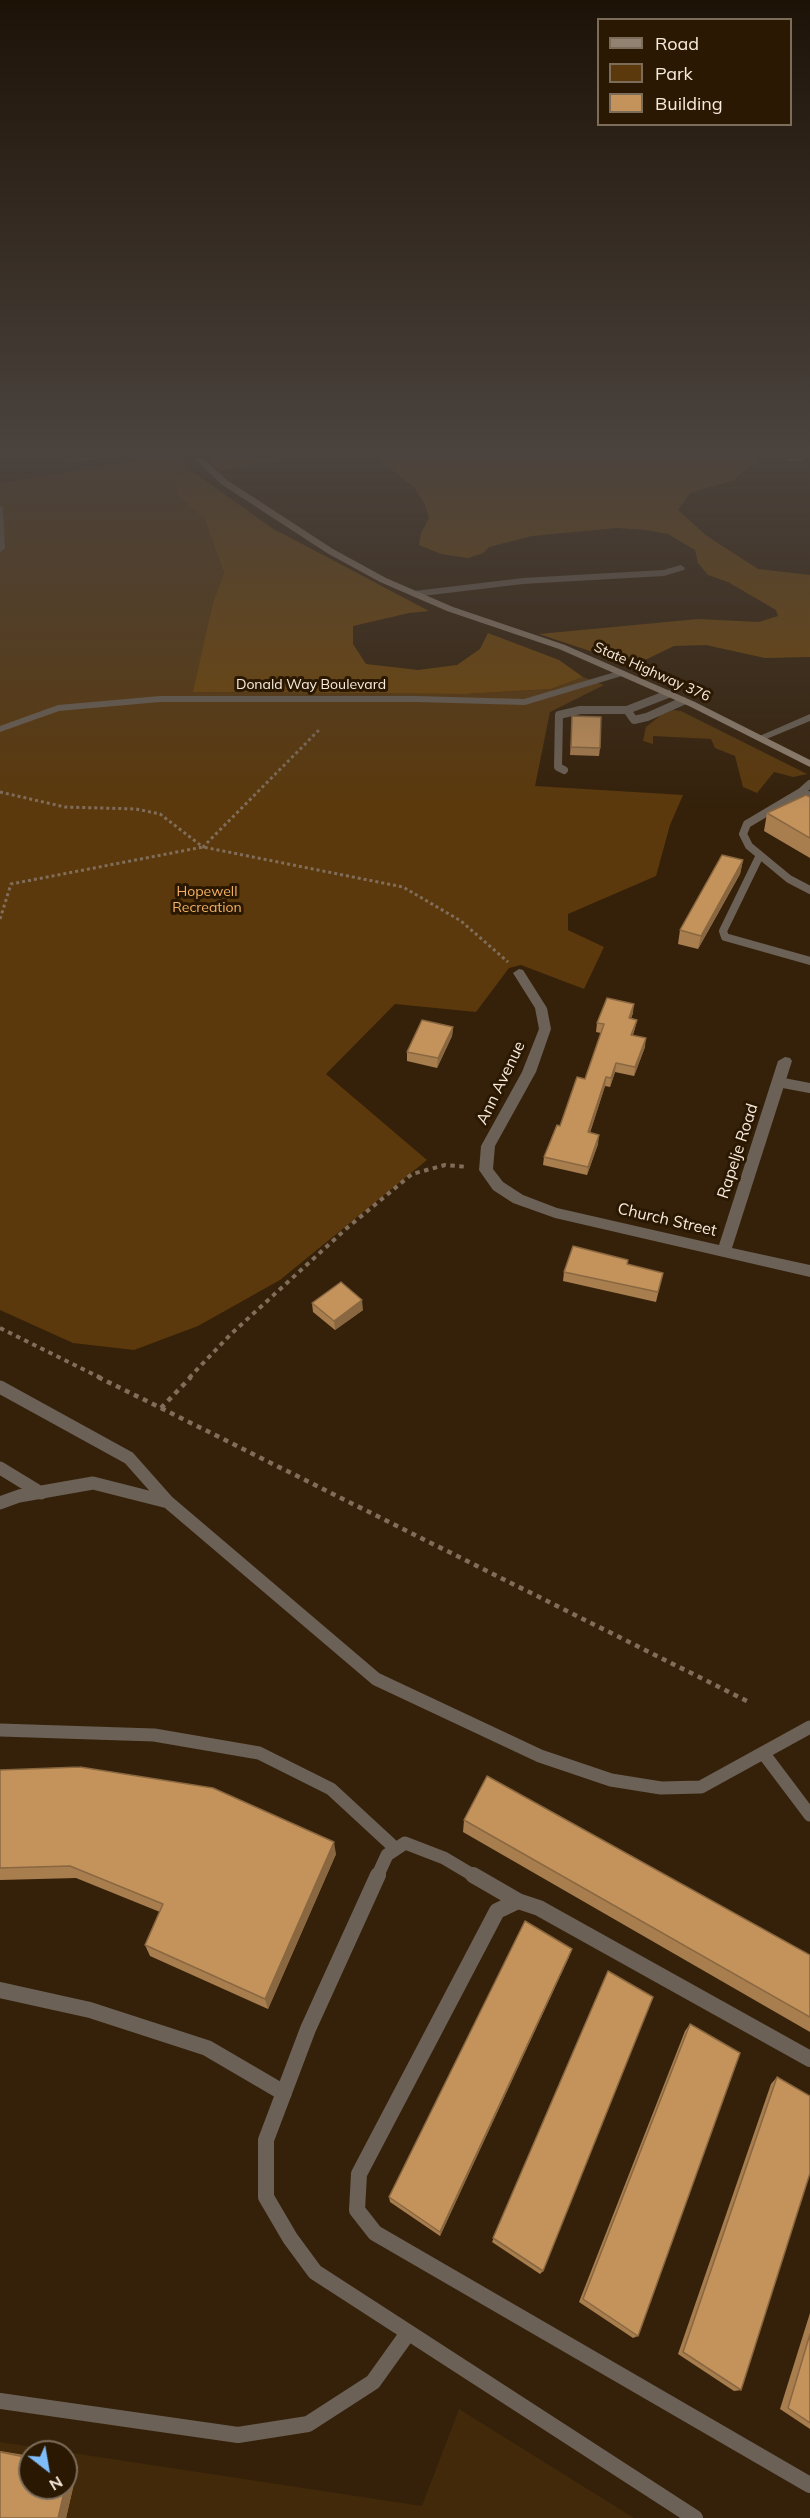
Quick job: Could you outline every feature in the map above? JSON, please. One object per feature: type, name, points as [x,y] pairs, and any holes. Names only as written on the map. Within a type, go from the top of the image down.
[{"type":"main road","name":"State Highway 376","points":[[378,576],[414,594],[562,647],[622,673],[683,700],[810,764]]},
{"type":"street","points":[[414,594],[523,582],[633,576]]},
{"type":"street","name":"Donald Way Boulevard","points":[[0,729],[58,708],[160,699],[416,699],[525,702],[622,673]]},
{"type":"street","points":[[760,738],[810,717]]},
{"type":"street","name":"Ann Avenue","points":[[486,1170],[488,1146],[529,1072],[544,1029],[541,1008],[519,973]]},
{"type":"street","name":"Rapelje Road","points":[[724,1251],[785,1061]]},
{"type":"street","name":"Church Street","points":[[486,1170],[498,1186],[518,1199],[555,1213],[810,1271]]},
{"type":"lane","points":[[564,770],[558,767],[559,715],[580,710],[627,710],[669,694]]},
{"type":"lane","points":[[627,710],[634,720],[647,717],[683,700]]},
{"type":"lane","points":[[810,784],[801,792],[760,816],[744,828],[743,834],[749,846],[789,879],[810,890]]},
{"type":"lane","points":[[801,792],[810,796]]},
{"type":"lane","points":[[760,855],[723,931],[725,937],[810,961]]},
{"type":"lane","points":[[778,1082],[810,1088]]},
{"type":"lane","points":[[0,1387],[129,1458],[168,1502],[376,1679],[540,1756],[611,1780],[661,1788],[701,1787],[810,1727]]},
{"type":"lane","points":[[0,1468],[41,1493]]},
{"type":"lane","points":[[0,1503],[93,1483],[168,1502]]},
{"type":"lane","points":[[0,1731],[154,1735],[259,1753],[331,1789],[396,1849]]},
{"type":"lane","points":[[764,1754],[810,1815]]},
{"type":"lane","points":[[695,2518],[315,2272],[290,2238],[266,2197],[266,2140],[308,2029],[387,1855],[405,1843],[444,1858],[518,1901],[539,1908],[810,2059]]},
{"type":"lane","points":[[518,1901],[497,1911],[359,2174],[357,2210],[375,2233],[810,2485]]},
{"type":"lane","points":[[0,1990],[90,2010],[207,2048],[284,2093]]},
{"type":"lane","points":[[0,2400],[238,2435],[308,2424],[373,2382],[408,2333]]},
{"type":"path","points":[[203,847],[321,728]]},
{"type":"path","points":[[0,792],[65,807],[128,809],[160,814],[203,847]]},
{"type":"path","points":[[0,919],[11,884],[203,847],[403,887],[461,921],[519,973]]},
{"type":"path","points":[[161,1408],[231,1334],[347,1228],[412,1174],[446,1165],[486,1170]]},
{"type":"path","points":[[0,1328],[751,1703]]},
{"type":"shaded area","points":[[223,576],[362,576],[429,611],[409,613],[353,626],[353,644],[366,664],[418,670],[457,665],[480,649],[488,633],[559,660],[583,677],[551,689],[465,694],[193,692],[213,602]]},
{"type":"shaded area","points":[[709,576],[810,576],[810,657],[765,658],[706,645],[674,646],[647,659],[629,664],[539,634],[698,619],[759,622],[778,616],[776,610],[728,582]]},
{"type":"shaded area","points":[[459,2409],[634,2518],[0,2518],[0,2442],[18,2445],[18,2500],[78,2500],[78,2454],[422,2506]]},
{"type":"green space","name":"Hopewell Recreation","points":[[0,576],[223,576],[213,602],[194,692],[465,694],[551,689],[583,677],[604,685],[550,712],[535,786],[683,795],[670,825],[656,876],[568,914],[568,930],[604,947],[584,989],[521,965],[509,968],[476,1012],[395,1004],[326,1074],[427,1160],[280,1280],[198,1326],[134,1350],[73,1343],[0,1310]]},
{"type":"green space","points":[[673,710],[681,711],[807,774],[793,777],[774,772],[757,793],[743,787],[735,756],[715,748],[711,739],[653,736],[653,744],[643,741],[646,727],[661,715]]},
{"type":"building","points":[[572,716],[601,717],[600,748],[571,747]]},
{"type":"building","points":[[806,795],[810,797],[810,838],[767,813]]},
{"type":"building","points":[[722,855],[743,860],[701,936],[680,930]]},
{"type":"building","points":[[607,998],[634,1004],[629,1018],[637,1020],[631,1035],[646,1038],[635,1067],[616,1063],[611,1078],[606,1077],[588,1132],[599,1135],[588,1167],[544,1157],[557,1125],[560,1126],[577,1077],[585,1079],[604,1024],[597,1023]]},
{"type":"building","points":[[422,1020],[453,1027],[438,1058],[407,1052]]},
{"type":"building","points":[[573,1246],[628,1260],[627,1264],[663,1273],[658,1292],[564,1272]]},
{"type":"building","points":[[341,1282],[362,1300],[334,1321],[312,1303]]},
{"type":"building","points":[[80,1767],[213,1788],[334,1842],[265,1999],[145,1945],[163,1904],[70,1866],[0,1868],[0,1770]]},
{"type":"building","points":[[487,1776],[810,1955],[810,2017],[464,1820]]},
{"type":"building","points":[[525,1921],[572,1949],[440,2232],[389,2197]]},
{"type":"building","points":[[608,1971],[653,1997],[543,2271],[493,2238]]},
{"type":"building","points":[[690,2024],[740,2053],[638,2336],[583,2299]]},
{"type":"building","points":[[777,2077],[810,2096],[810,2173],[741,2390],[683,2352]]},
{"type":"building","points":[[810,2334],[810,2423],[788,2408]]},
{"type":"building","points":[[0,2452],[18,2456],[18,2500],[62,2500],[58,2518],[0,2518]]}]
